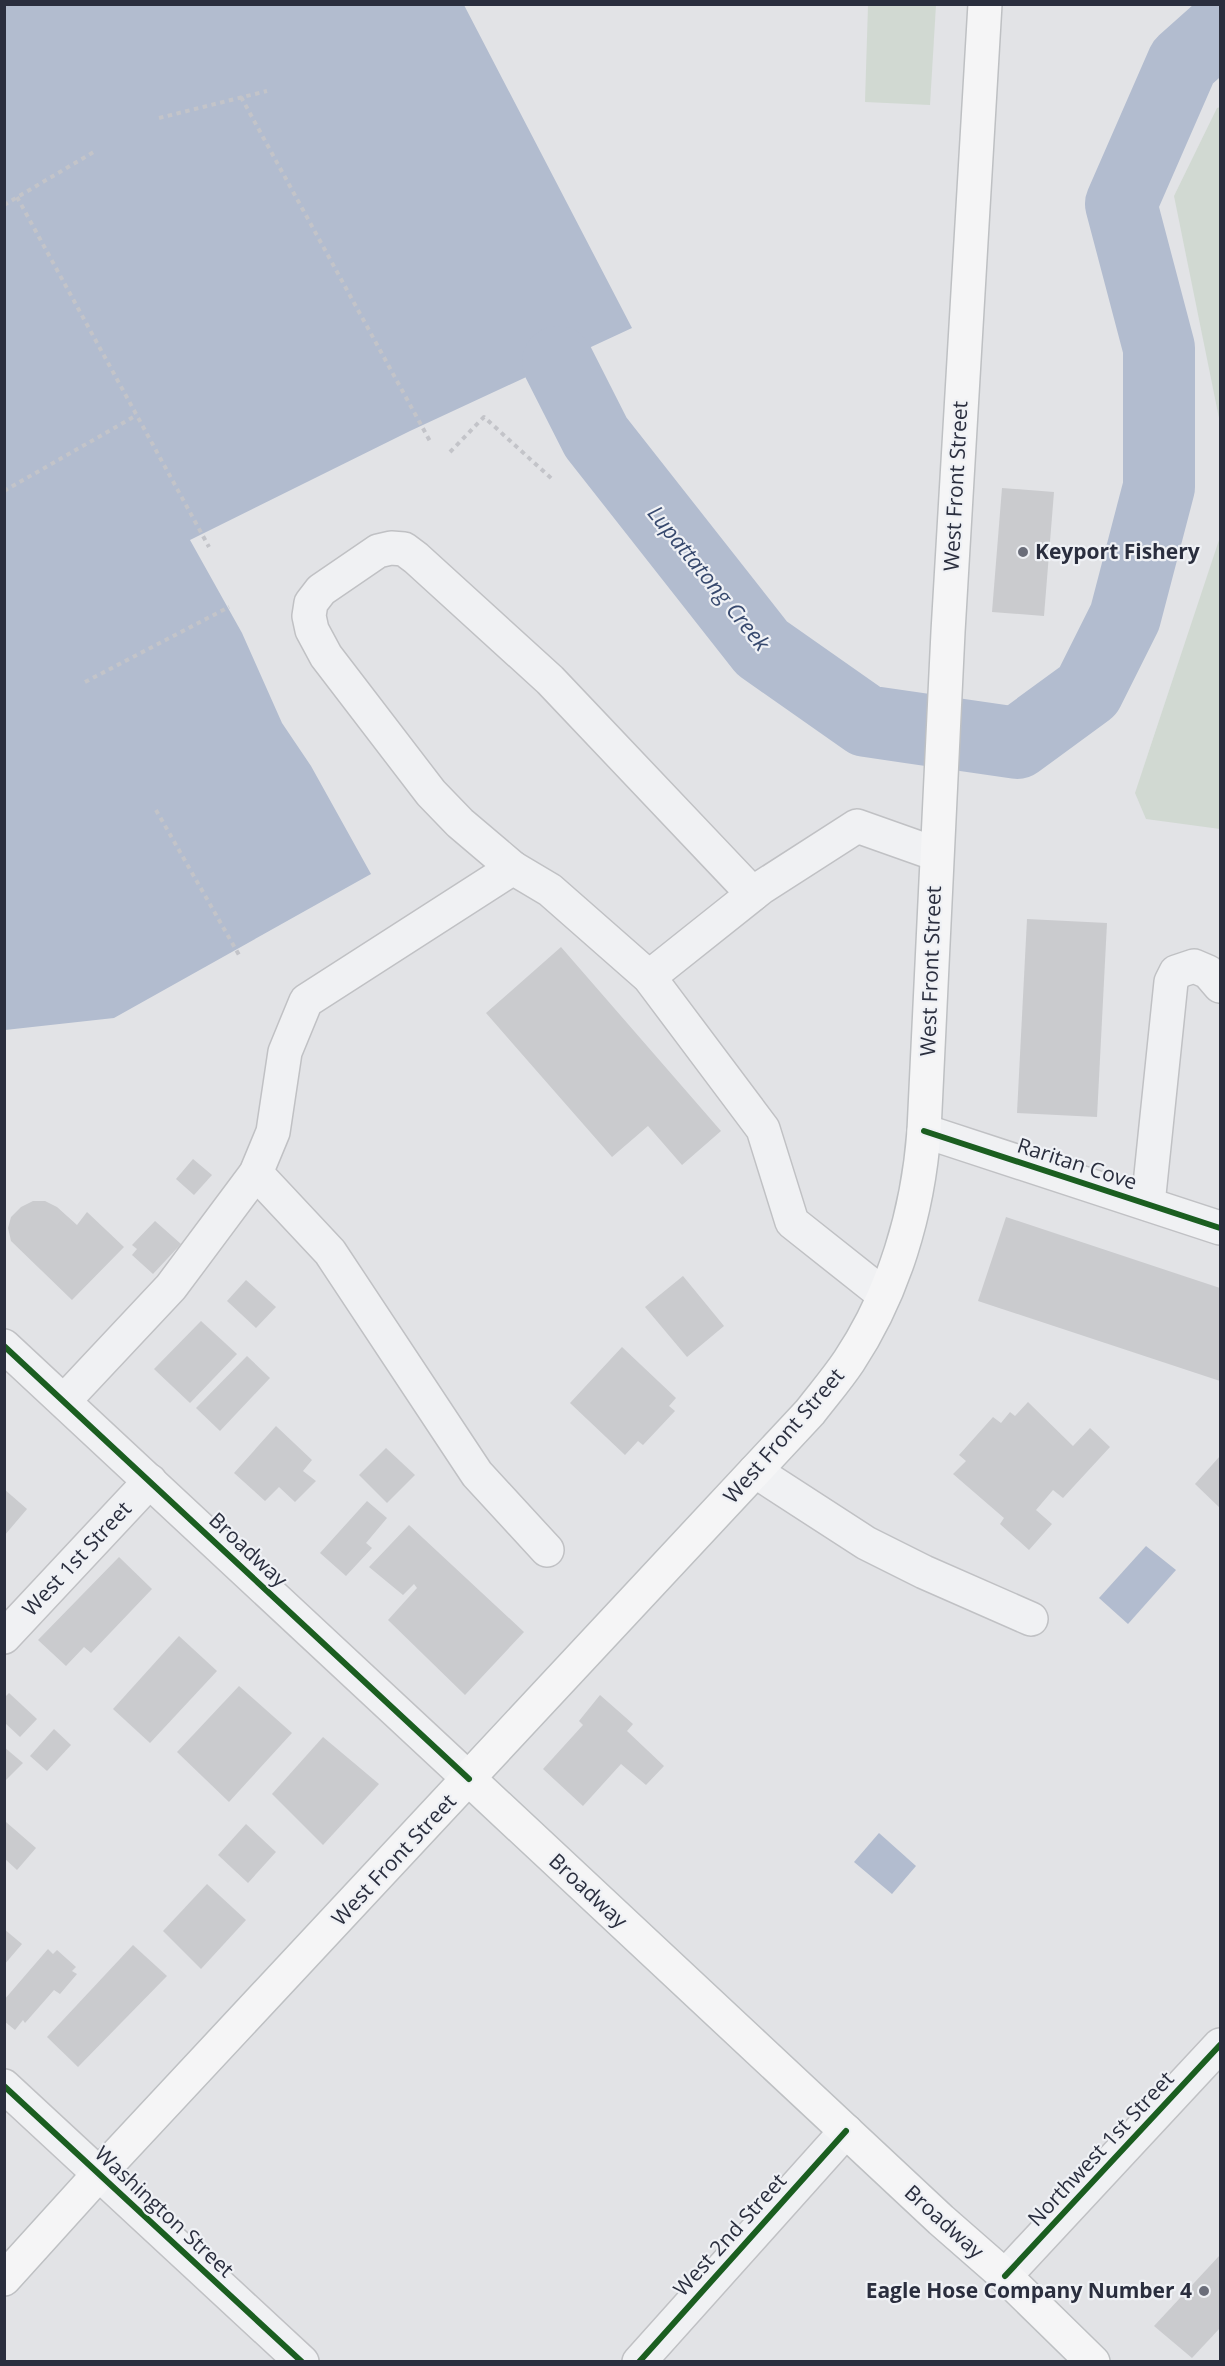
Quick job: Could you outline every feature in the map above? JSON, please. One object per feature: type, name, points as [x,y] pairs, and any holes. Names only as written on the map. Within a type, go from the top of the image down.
[{"type":"main road","name":"West Front Street","points":[[4,2278],[810,1412],[849,1360],[884,1295],[901,1252],[910,1218],[921,1164],[924,1131],[948,632],[985,4]]},
{"type":"main road","name":"Broadway","points":[[469,1779],[941,2220],[1005,2276],[1093,2361]]},
{"type":"street","points":[[753,894],[550,680],[404,549],[391,548],[378,551],[321,590],[311,603],[309,616],[312,630],[326,656],[431,793],[460,823],[513,868],[550,890],[649,977],[763,1129],[792,1222],[884,1295]]},
{"type":"street","points":[[649,977],[753,894],[857,826],[936,854]]},
{"type":"street","points":[[64,1401],[171,1287],[256,1173],[273,1132],[285,1052],[306,1001],[513,868]]},
{"type":"street","name":"Raritan Cove","points":[[1148,1204],[1171,982],[1176,972],[1194,966],[1208,972],[1221,986]]},
{"type":"street","name":"Raritan Cove","points":[[924,1131],[1221,1227]]},
{"type":"street","points":[[256,1173],[330,1252],[477,1473],[547,1550]]},
{"type":"street","name":"Broadway","points":[[4,1346],[469,1779]]},
{"type":"street","points":[[755,1471],[866,1543],[924,1572],[1031,1618]]},
{"type":"street","name":"West 1st Street","points":[[4,1636],[150,1481]]},
{"type":"street","name":"Northwest 1st Street","points":[[1005,2276],[1221,2045]]},
{"type":"street","name":"Washington Street","points":[[4,2086],[302,2361]]},
{"type":"street","name":"West 2nd Street","points":[[639,2361],[846,2131]]},
{"type":"path","points":[[159,117],[267,91]]},
{"type":"path","points":[[241,97],[431,443]]},
{"type":"path","points":[[4,205],[98,150]]},
{"type":"path","points":[[17,197],[209,547]]},
{"type":"path","points":[[4,491],[137,415]]},
{"type":"path","points":[[450,452],[484,417],[552,479]]},
{"type":"path","points":[[85,682],[229,607]]},
{"type":"path","points":[[156,810],[239,955]]},
{"type":"shaded area","points":[[868,5],[936,5],[930,105],[865,102]]},
{"type":"shaded area","points":[[1220,107],[1220,423],[1174,196],[1217,108]]},
{"type":"shaded area","points":[[1220,537],[1220,829],[1146,819],[1135,793]]},
{"type":"water","points":[[4,5],[464,5],[632,328],[410,431],[190,540],[242,633],[282,723],[311,766],[371,874],[114,1018],[5,1030]]},
{"type":"water","points":[[1146,1546],[1176,1570],[1128,1624],[1099,1598]]},
{"type":"water","points":[[879,1833],[916,1866],[892,1894],[854,1862]]},
{"type":"building","name":"Keyport Fishery","points":[[1002,488],[1054,492],[1044,616],[992,612]]},
{"type":"building","points":[[1027,919],[1107,923],[1097,1117],[1017,1113]]},
{"type":"building","points":[[561,947],[721,1131],[682,1165],[648,1126],[612,1157],[486,1013]]},
{"type":"building","points":[[193,1159],[212,1175],[194,1195],[176,1179]]},
{"type":"building","points":[[33,1201],[45,1201],[57,1207],[77,1225],[87,1212],[124,1247],[72,1300],[11,1241],[8,1228],[11,1217],[21,1207]]},
{"type":"building","points":[[1006,1217],[1220,1288],[1220,1381],[978,1301]]},
{"type":"building","points":[[155,1221],[181,1244],[153,1274],[132,1255],[137,1249],[132,1245]]},
{"type":"building","points":[[683,1276],[724,1326],[687,1357],[645,1307]]},
{"type":"building","points":[[246,1280],[276,1307],[256,1328],[227,1301]]},
{"type":"building","points":[[201,1321],[237,1354],[190,1403],[154,1369]]},
{"type":"building","points":[[622,1347],[676,1398],[669,1406],[675,1411],[643,1445],[638,1441],[625,1455],[570,1403]]},
{"type":"building","points":[[247,1356],[270,1378],[220,1431],[196,1408]]},
{"type":"building","points":[[1028,1402],[1073,1446],[1090,1428],[1110,1447],[1063,1498],[1053,1490],[1036,1510],[1052,1524],[1029,1550],[1000,1524],[1004,1518],[953,1474],[966,1461],[959,1455],[993,1417],[1001,1423],[1010,1412],[1015,1416]]},
{"type":"building","points":[[276,1426],[312,1460],[303,1471],[316,1481],[295,1502],[279,1487],[265,1501],[234,1473]]},
{"type":"building","points":[[386,1448],[415,1475],[387,1503],[359,1475]]},
{"type":"building","points":[[1220,1456],[1220,1508],[1195,1484]]},
{"type":"building","points":[[4,1489],[27,1509],[4,1536]]},
{"type":"building","points":[[367,1501],[387,1518],[366,1543],[372,1548],[346,1576],[320,1553]]},
{"type":"building","points":[[409,1525],[524,1632],[465,1695],[388,1620],[417,1588],[414,1584],[403,1595],[369,1567]]},
{"type":"building","points":[[119,1557],[152,1589],[91,1653],[84,1647],[66,1666],[38,1640]]},
{"type":"building","points":[[179,1636],[217,1671],[150,1743],[113,1709]]},
{"type":"building","points":[[239,1686],[292,1733],[229,1802],[177,1752]]},
{"type":"building","points":[[9,1693],[37,1719],[20,1737],[4,1722],[4,1698]]},
{"type":"building","points":[[600,1695],[633,1724],[627,1731],[664,1766],[646,1785],[621,1764],[583,1806],[543,1769],[583,1725],[579,1721]]},
{"type":"building","points":[[54,1729],[71,1745],[47,1771],[30,1756]]},
{"type":"building","points":[[323,1737],[379,1784],[323,1845],[272,1794]]},
{"type":"building","points":[[4,1747],[23,1763],[4,1782]]},
{"type":"building","points":[[6,1822],[36,1848],[17,1870],[4,1858]]},
{"type":"building","points":[[246,1824],[276,1852],[248,1883],[218,1855]]},
{"type":"building","points":[[207,1884],[246,1920],[201,1969],[163,1931]]},
{"type":"building","points":[[4,1929],[22,1944],[4,1965]]},
{"type":"building","points":[[133,1945],[167,1976],[78,2067],[47,2037]]},
{"type":"building","points":[[48,1949],[53,1954],[57,1950],[76,1967],[72,1971],[77,1974],[60,1994],[54,1990],[25,2023],[23,2020],[15,2030],[4,2021],[4,2000]]},
{"type":"building","name":"Eagle Hose Company Number 4","points":[[1220,2255],[1220,2328],[1192,2358],[1154,2326]]},
{"type":"waterway","name":"Lupattatong Creek","points":[[558,362],[596,437],[762,648],[866,721],[1017,743],[1088,691],[1125,617],[1159,487],[1159,348],[1121,204],[1183,62],[1220,29]]},
{"type":"cycle path","points":[[924,1131],[1220,1228]]},
{"type":"cycle path","points":[[4,1346],[469,1779]]},
{"type":"cycle path","points":[[1005,2276],[1220,2045]]},
{"type":"cycle path","points":[[4,2086],[302,2362]]},
{"type":"cycle path","points":[[639,2362],[846,2131]]},
{"type":"place","name":"Keyport Fishery","points":[[1023,552]]},
{"type":"place","name":"Eagle Hose Company Number 4","points":[[1204,2291]]}]
